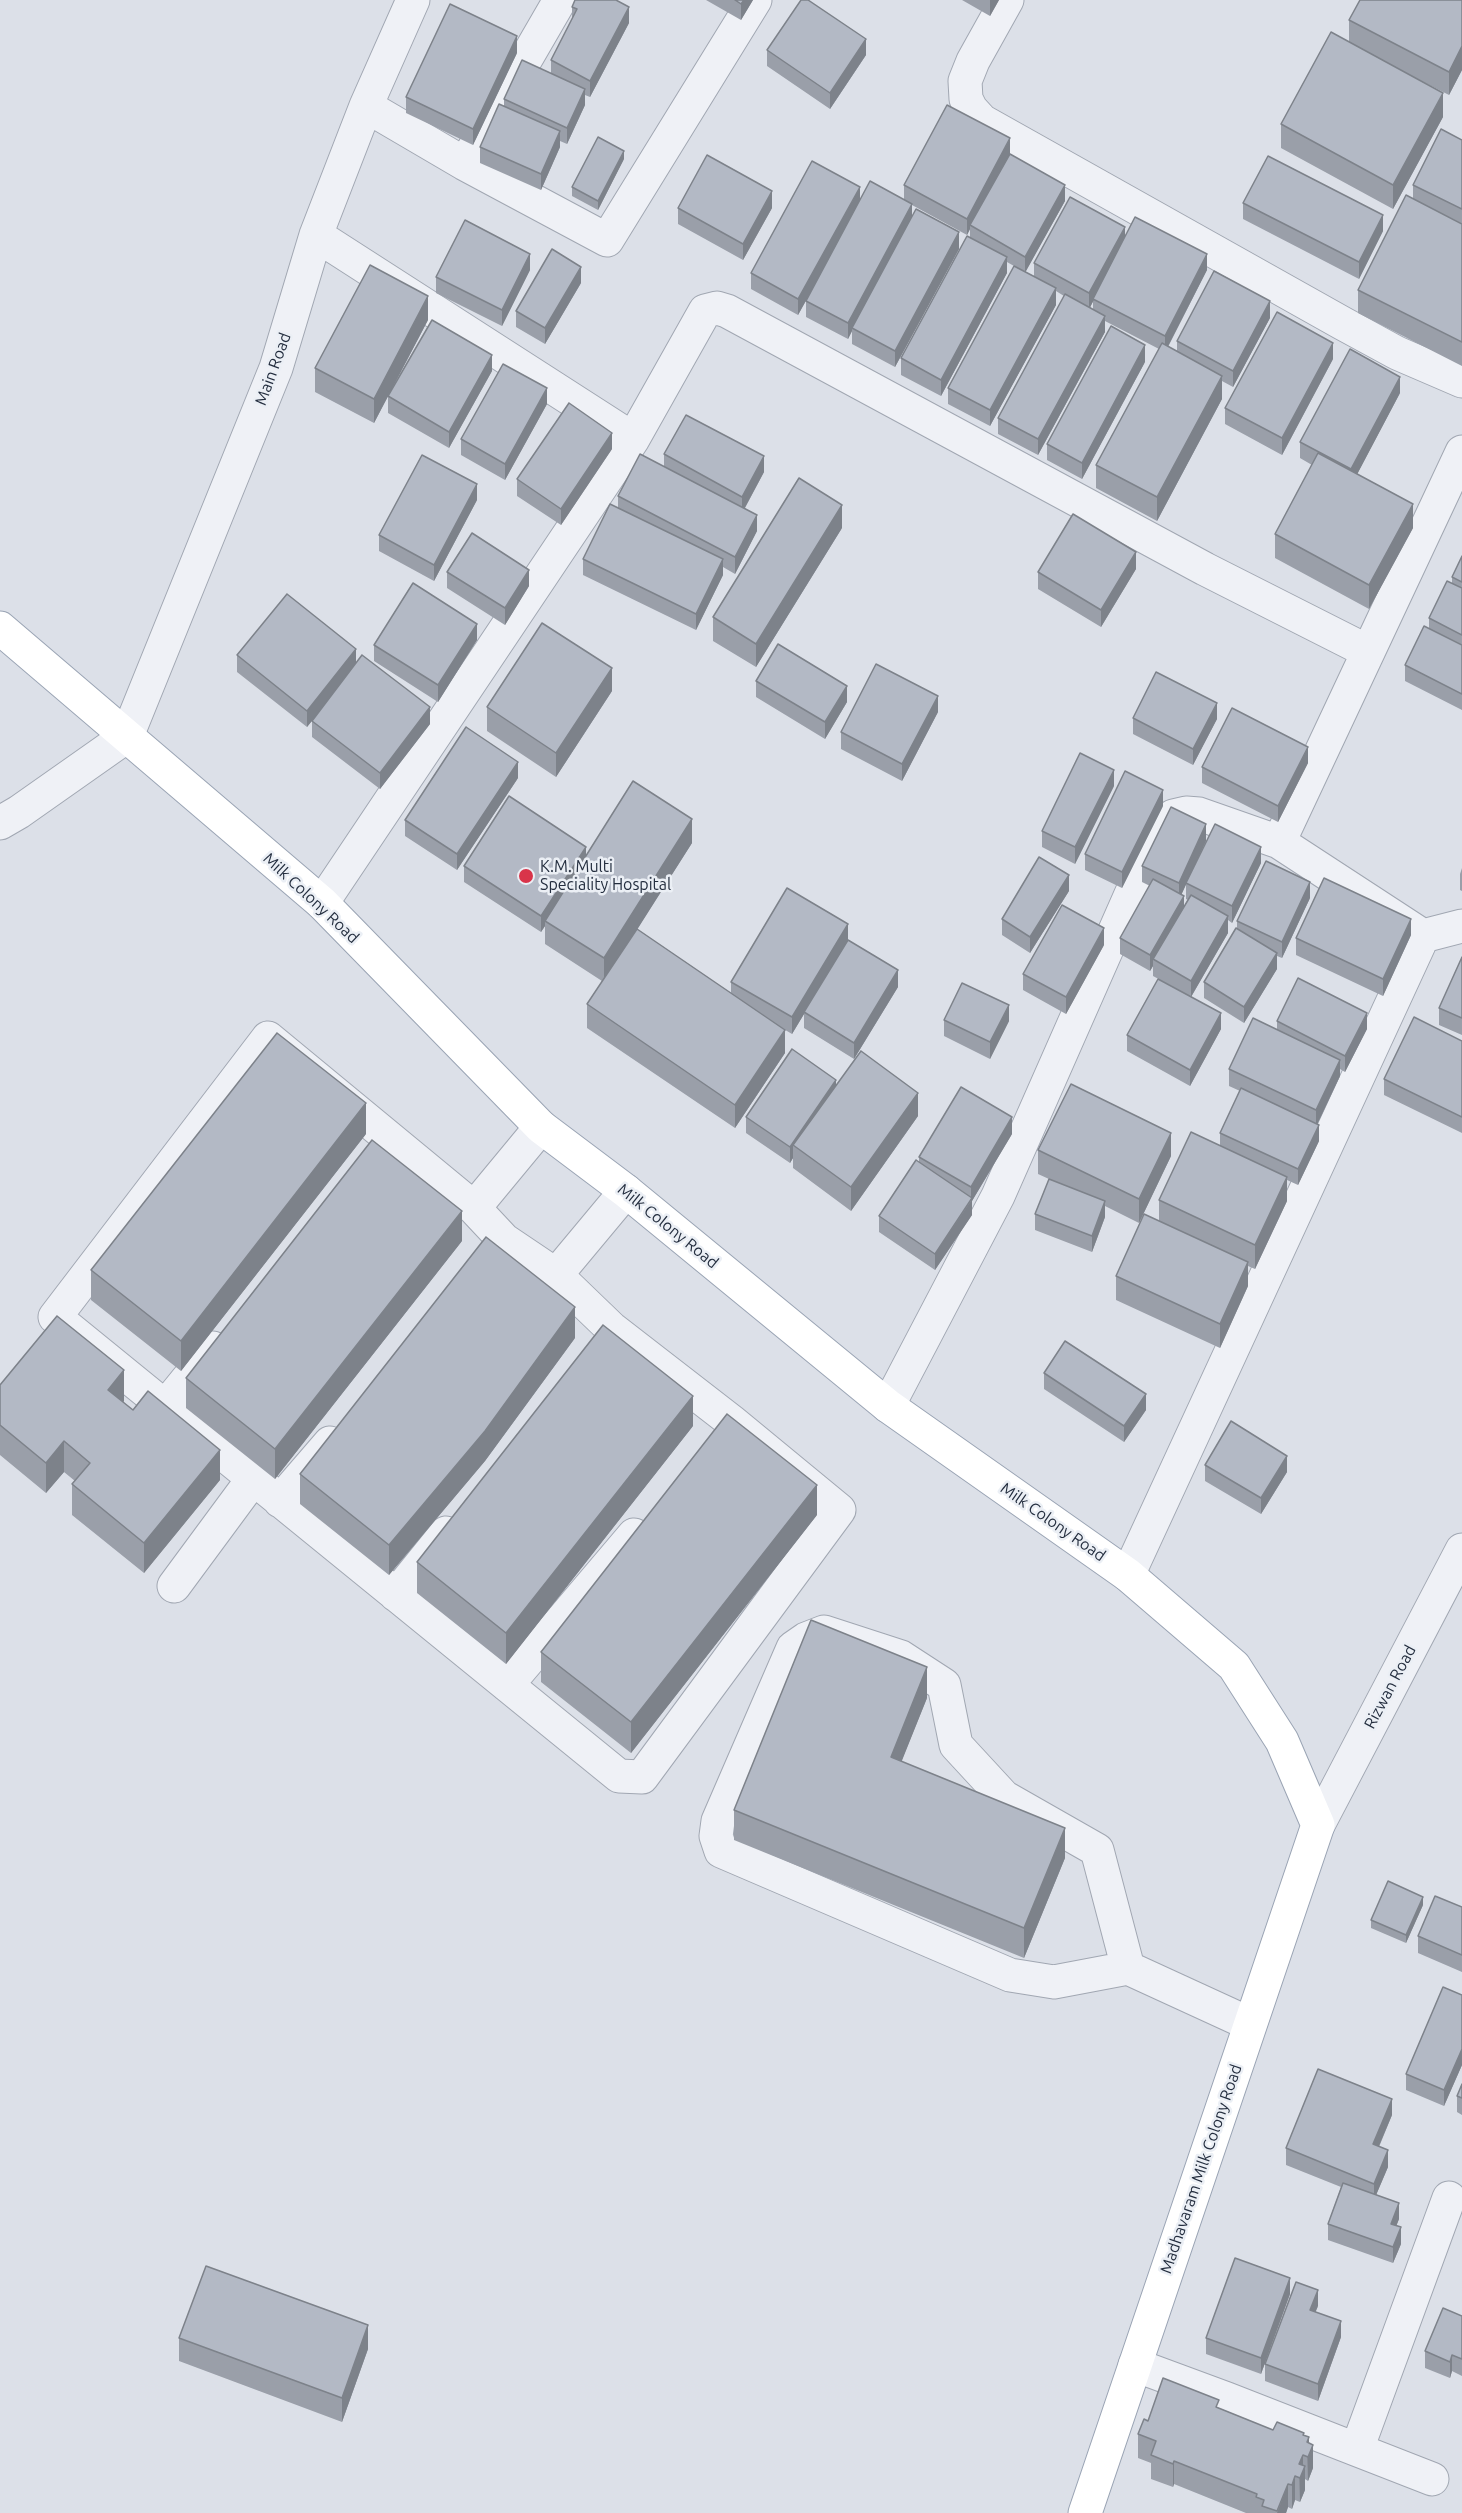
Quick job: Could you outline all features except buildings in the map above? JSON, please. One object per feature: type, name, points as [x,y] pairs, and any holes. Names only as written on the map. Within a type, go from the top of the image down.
[{"type":"main road","name":"Milk Colony Road","points":[[0,628],[322,903],[541,1127],[626,1191],[888,1406],[1128,1575],[1234,1666],[1282,1742],[1318,1825]]},
{"type":"main road","name":"Madhavaram Milk Colony Road","points":[[1085,2513],[1318,1825]]},
{"type":"street","name":"Main Road","points":[[128,736],[276,368],[316,235],[366,105],[413,0]]},
{"type":"street","points":[[465,164],[560,0]]},
{"type":"street","points":[[366,105],[465,164],[607,240],[755,0]]},
{"type":"street","points":[[1007,0],[973,61],[965,81],[966,99],[971,110],[982,121],[1342,323],[1397,352],[1462,381]]},
{"type":"street","points":[[316,235],[633,439]]},
{"type":"street","points":[[322,903],[633,439],[698,320],[705,311],[717,308],[1205,569],[1367,651]]},
{"type":"street","points":[[1279,842],[1462,452]]},
{"type":"street","points":[[0,823],[128,736]]},
{"type":"street","points":[[888,1406],[998,1196],[1162,824],[1173,816],[1186,813],[1199,814],[1279,842],[1423,936],[1462,926]]},
{"type":"street","points":[[1128,1575],[1423,936]]},
{"type":"street","points":[[268,1038],[387,1136],[474,1208],[504,1240],[556,1275],[611,1328],[731,1421],[840,1510],[642,1777],[619,1776],[55,1317],[268,1038]]},
{"type":"street","points":[[474,1208],[541,1127]]},
{"type":"street","points":[[365,1163],[387,1136]]},
{"type":"street","points":[[556,1275],[626,1191]]},
{"type":"street","points":[[481,1267],[504,1240]]},
{"type":"street","points":[[165,1407],[232,1326]]},
{"type":"street","points":[[589,1356],[611,1328]]},
{"type":"street","points":[[280,1501],[350,1420]]},
{"type":"street","points":[[708,1448],[731,1421]]},
{"type":"street","points":[[174,1586],[253,1479]]},
{"type":"street","points":[[396,1595],[463,1512]]},
{"type":"street","points":[[507,1685],[654,1512]]},
{"type":"street","name":"Rizwan Road","points":[[1318,1825],[1462,1550]]},
{"type":"street","points":[[1128,1968],[1097,1850],[1004,1797],[964,1754],[956,1745],[944,1685],[901,1657],[825,1632],[793,1647],[718,1821],[716,1836],[722,1851],[1010,1975],[1054,1982],[1128,1968],[1250,2024]]},
{"type":"street","points":[[1357,2449],[1449,2198]]},
{"type":"street","points":[[1135,2365],[1432,2479]]},
{"type":"place","name":"K.M. Multi Speciality Hospital","points":[[526,876]]}]
